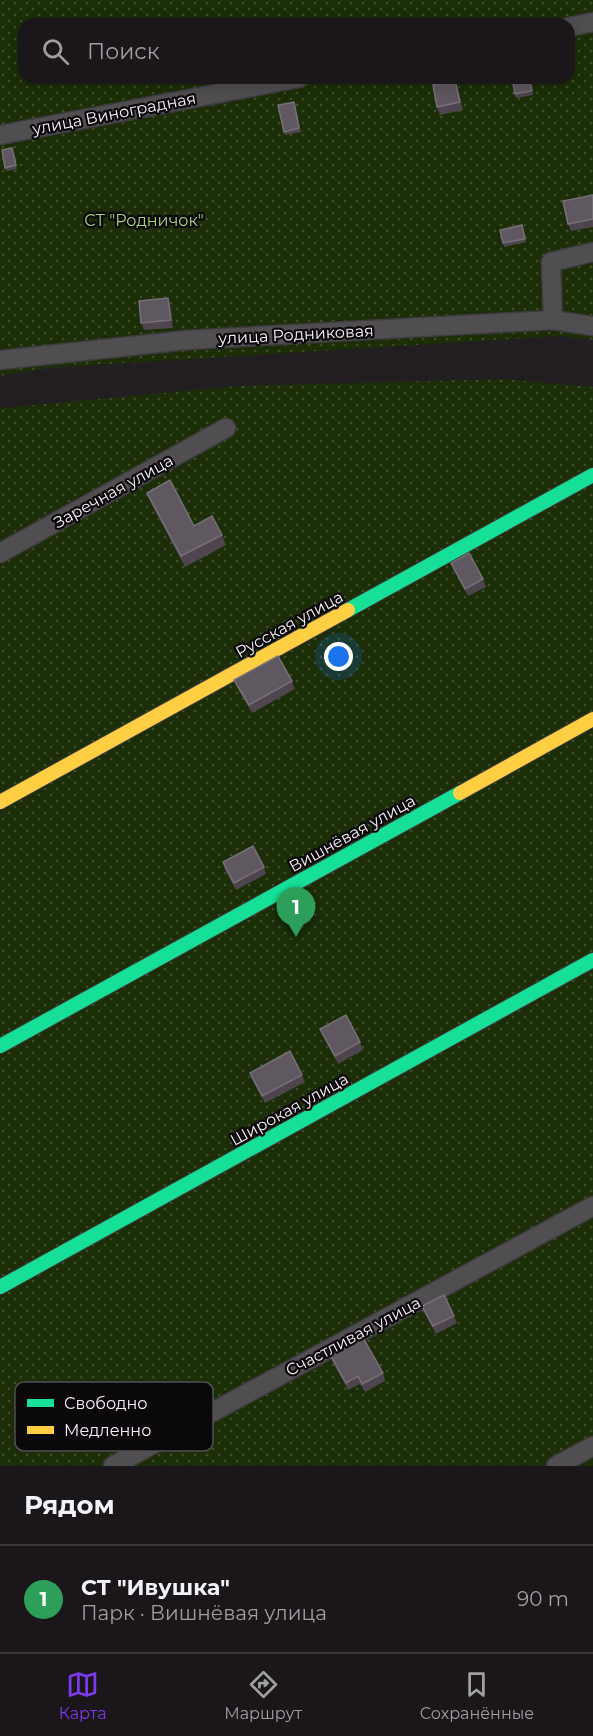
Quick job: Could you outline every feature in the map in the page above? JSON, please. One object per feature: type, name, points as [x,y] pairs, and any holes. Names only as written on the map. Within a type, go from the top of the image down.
[{"type":"street","points":[[575,26],[593,22]]},
{"type":"street","name":"улица Виноградная","points":[[0,135],[268,84]]},
{"type":"street","points":[[553,320],[552,262],[593,252]]},
{"type":"street","name":"улица Родниковая","points":[[0,360],[187,339],[553,320],[593,326]]},
{"type":"street","name":"Заречная улица","points":[[0,553],[226,428]]},
{"type":"street","name":"Русская улица","points":[[0,802],[593,475]]},
{"type":"street","name":"Вишнёвая улица","points":[[0,1046],[593,719]]},
{"type":"street","name":"Широкая улица","points":[[0,1287],[593,960]]},
{"type":"street","name":"Счастливая улица","points":[[213,1412],[593,1206]]},
{"type":"street","points":[[556,1466],[593,1446]]},
{"type":"street","name":"Счастливая улица","points":[[113,1466],[141,1451]]},
{"type":"green space","name":"СТ \"Родничок\"","points":[[0,0],[593,0],[593,340],[561,336],[47,368],[0,376]]},
{"type":"green space","points":[[504,379],[593,387],[593,1466],[0,1466],[0,408],[238,386]]},
{"type":"building","points":[[456,84],[460,102],[437,107],[433,85]]},
{"type":"building","points":[[513,84],[530,84],[532,91],[515,94]]},
{"type":"building","points":[[294,102],[299,128],[284,132],[278,105]]},
{"type":"building","points":[[12,148],[16,165],[5,168],[2,150]]},
{"type":"building","points":[[593,195],[593,219],[568,224],[563,201]]},
{"type":"building","points":[[522,225],[525,239],[503,243],[500,230]]},
{"type":"building","points":[[168,298],[171,320],[141,323],[139,301]]},
{"type":"building","points":[[170,480],[194,526],[212,516],[222,535],[181,556],[147,493]]},
{"type":"building","points":[[469,553],[483,579],[465,589],[451,563]]},
{"type":"building","points":[[278,656],[292,681],[249,705],[234,680]]},
{"type":"building","points":[[253,846],[264,867],[234,883],[223,862]]},
{"type":"building","points":[[346,1015],[360,1042],[335,1056],[320,1029]]},
{"type":"building","points":[[290,1051],[302,1075],[262,1096],[250,1073]]},
{"type":"building","points":[[444,1295],[454,1316],[433,1326],[422,1306]]},
{"type":"building","points":[[362,1336],[383,1373],[362,1384],[358,1376],[346,1383],[330,1354]]},
{"type":"traffic: fast","points":[[348,610],[593,475]]},
{"type":"traffic: fast","points":[[0,1046],[460,793]]},
{"type":"traffic: fast","points":[[0,1287],[593,960]]},
{"type":"traffic: slow","points":[[0,802],[348,610]]},
{"type":"traffic: slow","points":[[460,793],[593,719]]},
{"type":"place","name":"СТ \"Ивушка\"","points":[[296,937]]}]
